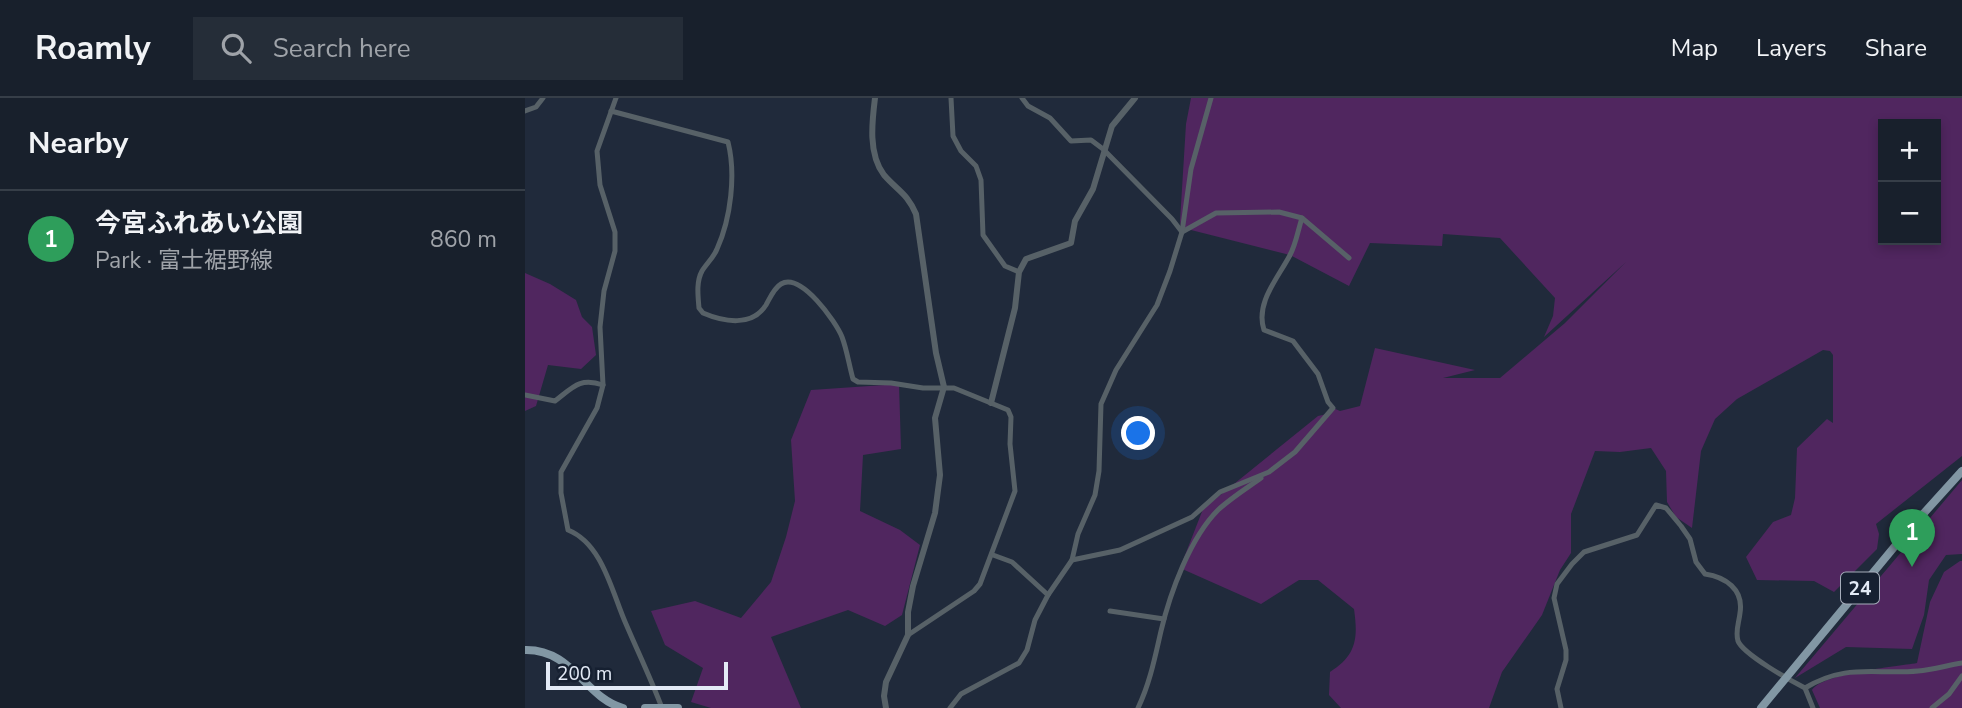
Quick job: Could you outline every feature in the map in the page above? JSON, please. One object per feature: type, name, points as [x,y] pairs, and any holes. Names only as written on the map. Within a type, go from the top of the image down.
[{"type":"main road","name":"24","points":[[1761,708],[1905,534],[1962,471]]},
{"type":"main road","points":[[525,650],[544,653],[564,662],[607,701],[623,708]]},
{"type":"main road","points":[[645,708],[678,708]]},
{"type":"street","points":[[525,111],[535,107],[543,98]]},
{"type":"street","points":[[616,98],[597,151],[600,185],[615,232],[615,251],[604,291],[600,327],[603,385],[597,408],[561,472],[561,494],[568,530],[581,536],[608,575],[662,707]]},
{"type":"street","points":[[875,98],[873,144],[878,166],[909,199],[916,214],[936,353],[944,387],[935,418],[940,457],[935,513],[914,579],[908,612],[908,635],[886,682],[886,708]]},
{"type":"street","points":[[951,98],[953,136],[961,150],[976,166],[981,180],[983,234],[1005,267],[1019,272]]},
{"type":"street","points":[[1022,98],[1028,106],[1050,118],[1071,141],[1091,140],[1104,149],[1182,232]]},
{"type":"street","points":[[991,403],[1015,309],[1019,272],[1026,258],[1071,243],[1075,222],[1093,189],[1112,126],[1135,98]]},
{"type":"street","points":[[950,708],[961,694],[1019,663],[1027,650],[1035,620],[1072,560],[1078,534],[1095,495],[1101,404],[1117,370],[1157,305],[1182,232],[1191,169],[1211,98]]},
{"type":"street","points":[[611,111],[728,142],[732,166],[723,232],[717,250],[702,272],[698,284],[699,308],[703,313],[742,322],[749,321],[764,308],[776,289],[789,282],[806,289],[830,318],[842,337],[853,379],[858,382],[954,388],[1008,410],[1011,417],[1010,444],[1015,491],[993,555],[980,584],[974,590],[908,635]]},
{"type":"street","points":[[1182,232],[1216,213],[1279,212],[1302,218],[1349,258]]},
{"type":"street","points":[[1138,708],[1155,660],[1173,587],[1204,529],[1217,511],[1295,453],[1333,408],[1328,402],[1318,374],[1293,341],[1264,330],[1261,321],[1263,303],[1290,255],[1302,218]]},
{"type":"street","points":[[525,395],[555,401],[580,382],[589,380],[603,385]]},
{"type":"street","points":[[1072,560],[1120,550],[1192,517],[1220,492],[1269,472]]},
{"type":"street","points":[[1561,708],[1557,689],[1566,660],[1566,650],[1554,598],[1557,584],[1584,552],[1637,535],[1655,505],[1667,508],[1681,526],[1690,539],[1696,562],[1705,574],[1725,579],[1737,592],[1741,611],[1737,627],[1738,641],[1743,649],[1805,688],[1813,708]]},
{"type":"street","points":[[993,555],[1012,562],[1048,595]]},
{"type":"street","points":[[1110,611],[1164,619]]},
{"type":"street","points":[[1805,688],[1832,674],[1854,671],[1918,671],[1962,663]]},
{"type":"street","points":[[1932,708],[1949,694],[1962,676]]},
{"type":"shaded area","points":[[1191,98],[1962,98],[1962,456],[1876,524],[1879,534],[1877,549],[1834,592],[1814,581],[1757,580],[1746,557],[1773,522],[1791,515],[1795,498],[1797,448],[1827,419],[1833,423],[1833,355],[1830,351],[1823,350],[1737,399],[1715,419],[1701,451],[1692,528],[1676,517],[1667,502],[1666,471],[1651,448],[1620,452],[1595,451],[1571,514],[1571,553],[1560,570],[1542,615],[1502,672],[1489,708],[1341,708],[1329,695],[1330,672],[1346,659],[1354,645],[1354,609],[1318,580],[1299,580],[1261,604],[1180,568],[1203,509],[1318,416],[1327,414],[1333,408],[1340,411],[1360,406],[1375,348],[1475,370],[1443,378],[1500,378],[1565,323],[1626,262],[1544,337],[1553,316],[1555,298],[1500,238],[1443,234],[1442,246],[1370,243],[1349,286],[1290,255],[1191,230],[1182,232],[1180,221],[1186,124]]},
{"type":"shaded area","points":[[525,273],[576,300],[582,317],[592,327],[596,355],[581,369],[548,365],[536,406],[525,411]]},
{"type":"shaded area","points":[[899,384],[901,449],[863,455],[860,511],[900,530],[920,545],[902,615],[885,626],[848,610],[771,637],[801,708],[711,708],[691,702],[703,668],[665,645],[651,611],[695,601],[741,618],[771,582],[786,537],[795,501],[791,440],[811,390]]},
{"type":"shaded area","points":[[1962,480],[1962,554],[1946,555],[1929,580],[1924,615],[1912,649],[1846,647],[1795,678]]},
{"type":"shaded area","points":[[1960,561],[1962,708],[1820,708],[1812,690],[1819,684],[1844,675],[1917,663],[1930,602],[1944,572]]},
{"type":"place","name":"今宮ふれあい公園","points":[[1912,567]]}]
